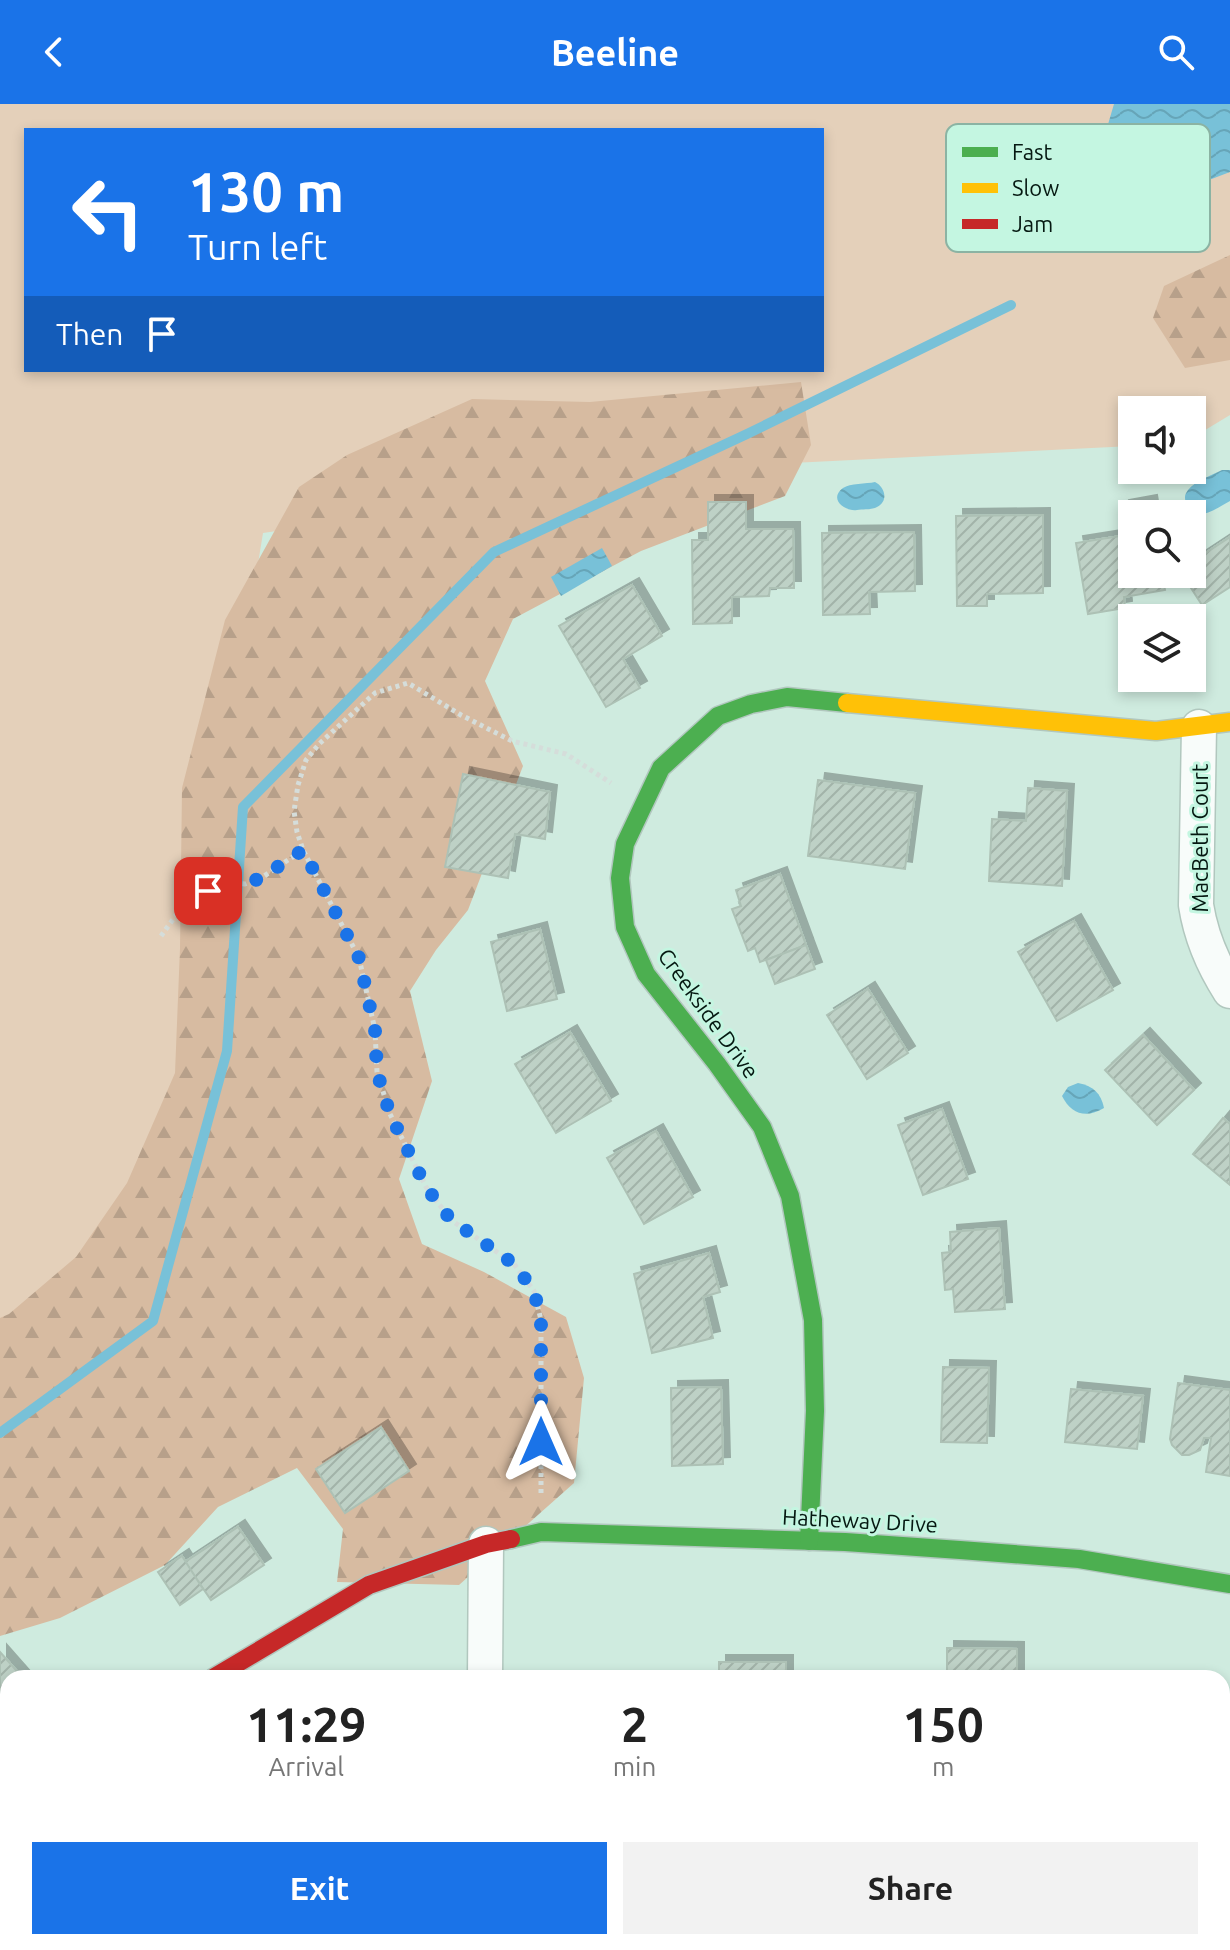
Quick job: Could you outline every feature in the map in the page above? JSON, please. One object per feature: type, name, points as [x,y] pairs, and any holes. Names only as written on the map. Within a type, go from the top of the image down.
[{"type":"street","name":"Creekside Drive","points":[[809,1541],[815,1411],[813,1320],[790,1196],[762,1127],[646,974],[625,927],[620,878],[625,844],[642,804],[661,768],[718,716],[751,704],[787,697],[1156,731],[1215,724]]},
{"type":"street","name":"MacBeth Court","points":[[1215,724],[1196,905],[1201,934],[1230,991]]},
{"type":"street","name":"Hatheway Drive","points":[[226,1670],[369,1585],[486,1544],[541,1532],[809,1541],[1079,1559],[1230,1584]]},
{"type":"street","points":[[485,1670],[486,1544]]},
{"type":"path","points":[[541,1532],[541,1320],[534,1291],[514,1264],[451,1220],[426,1187],[390,1114],[377,1072],[375,1030],[359,958],[303,850],[294,811],[306,760],[319,744],[375,693],[408,683],[512,741],[566,754],[642,804]]},
{"type":"path","points":[[161,936],[190,896],[230,883],[245,884],[261,878],[303,850]]},
{"type":"shaded area","points":[[0,104],[1230,104],[1230,415],[1206,430],[1206,396],[1118,396],[1118,447],[712,467],[263,533],[132,1339],[0,1408]]},
{"type":"green space","points":[[1230,255],[1230,360],[1185,368],[1153,318],[1164,286]]},
{"type":"green space","points":[[801,382],[811,445],[785,496],[641,551],[513,619],[485,681],[523,766],[468,910],[436,950],[410,991],[432,1081],[399,1179],[422,1244],[484,1272],[566,1317],[584,1378],[574,1483],[459,1585],[337,1582],[343,1529],[297,1468],[218,1507],[165,1565],[60,1618],[0,1636],[0,1318],[9,1314],[76,1257],[127,1183],[175,1073],[182,788],[225,620],[299,487],[347,455],[472,399],[590,402]]},
{"type":"water","points":[[1114,104],[1230,104],[1230,172],[1210,180],[1210,124],[1108,124]]},
{"type":"water","points":[[1222,470],[1230,470],[1230,501],[1206,513],[1206,500],[1186,500],[1185,497],[1195,484],[1206,484],[1206,478]]},
{"type":"water","points":[[875,482],[884,494],[883,501],[877,507],[852,510],[840,504],[837,496],[846,486]]},
{"type":"water","points":[[602,548],[612,566],[561,596],[551,577]]},
{"type":"water","points":[[1078,1083],[1096,1091],[1104,1108],[1085,1114],[1074,1111],[1062,1096],[1068,1087]]},
{"type":"building","points":[[708,502],[746,502],[746,529],[793,529],[794,588],[770,588],[769,596],[732,597],[732,623],[693,624],[692,540],[708,540]]},
{"type":"building","points":[[1043,515],[1043,593],[987,594],[987,606],[957,606],[956,516]]},
{"type":"building","points":[[914,532],[915,591],[869,592],[870,614],[823,615],[822,533]]},
{"type":"building","points":[[1118,536],[1118,588],[1165,590],[1124,597],[1125,604],[1118,604],[1118,609],[1088,614],[1076,543]]},
{"type":"building","points":[[1230,537],[1230,587],[1201,604],[1191,588],[1206,588],[1206,553]]},
{"type":"building","points":[[632,585],[662,636],[623,659],[640,688],[606,707],[559,626]]},
{"type":"building","points":[[463,774],[550,792],[545,839],[515,834],[508,878],[445,867]]},
{"type":"building","points":[[818,780],[915,793],[905,869],[808,856]]},
{"type":"building","points":[[1028,788],[1067,791],[1062,886],[989,881],[992,819],[1026,821]]},
{"type":"building","points":[[780,874],[806,945],[760,962],[755,948],[748,951],[732,909],[741,906],[736,890]]},
{"type":"building","points":[[1074,921],[1113,990],[1057,1021],[1018,952]]},
{"type":"building","points":[[540,929],[557,999],[507,1011],[491,942]]},
{"type":"building","points":[[806,945],[815,969],[775,984],[766,960]]},
{"type":"building","points":[[868,989],[908,1053],[867,1079],[827,1015]]},
{"type":"building","points":[[570,1032],[611,1101],[556,1133],[515,1064]]},
{"type":"building","points":[[1143,1035],[1194,1090],[1157,1125],[1105,1070]]},
{"type":"building","points":[[942,1109],[968,1179],[923,1195],[898,1125]]},
{"type":"building","points":[[1223,1118],[1230,1124],[1230,1185],[1193,1154]]},
{"type":"building","points":[[656,1131],[693,1197],[644,1224],[607,1158]]},
{"type":"building","points":[[999,1228],[1005,1309],[955,1312],[953,1289],[945,1290],[942,1253],[951,1252],[950,1232]]},
{"type":"building","points":[[709,1253],[720,1292],[703,1297],[713,1338],[652,1353],[634,1274]]},
{"type":"building","points":[[943,1367],[989,1368],[987,1443],[941,1442]]},
{"type":"building","points":[[1178,1383],[1230,1390],[1230,1476],[1206,1472],[1211,1438],[1204,1438],[1200,1450],[1189,1455],[1182,1455],[1172,1445],[1170,1439]]},
{"type":"building","points":[[721,1387],[723,1464],[672,1466],[671,1388]]},
{"type":"building","points":[[1071,1389],[1143,1396],[1137,1449],[1065,1442]]},
{"type":"building","points":[[381,1427],[409,1471],[345,1513],[316,1469]]},
{"type":"building","points":[[238,1527],[264,1565],[211,1600],[185,1562]]},
{"type":"building","points":[[182,1556],[203,1589],[180,1605],[158,1572]]},
{"type":"building","points":[[947,1648],[1017,1649],[1017,1670],[947,1670]]},
{"type":"building","points":[[0,1652],[16,1670],[0,1670]]},
{"type":"building","points":[[719,1662],[786,1662],[786,1670],[719,1670]]},
{"type":"waterway","points":[[0,1433],[153,1321],[227,1051],[243,807],[494,552],[747,434],[1011,305]]},
{"type":"traffic: fast","points":[[809,1541],[815,1411],[813,1320],[790,1196],[762,1127],[646,974],[625,927],[620,878],[625,844],[661,768],[718,716],[751,704],[787,697],[847,703]]},
{"type":"traffic: fast","points":[[511,1539],[541,1532],[845,1542],[1079,1559],[1230,1584]]},
{"type":"traffic: slow","points":[[847,703],[1156,731],[1230,722]]},
{"type":"traffic: jam","points":[[226,1670],[369,1585],[486,1544],[511,1539]]},
{"type":"route","points":[[208,891],[230,883],[245,884],[261,878],[303,850],[359,958],[375,1030],[377,1072],[390,1114],[426,1187],[451,1220],[514,1264],[534,1291],[541,1320],[541,1442]]}]
